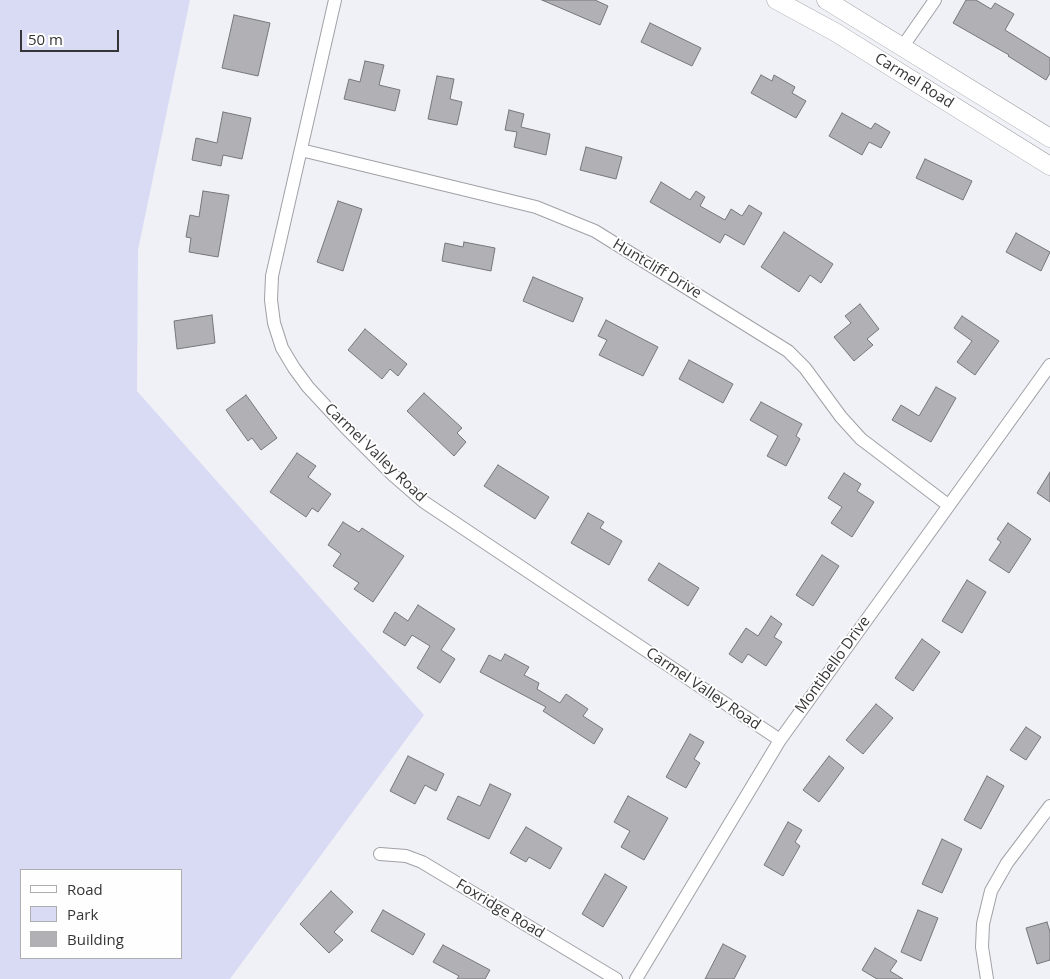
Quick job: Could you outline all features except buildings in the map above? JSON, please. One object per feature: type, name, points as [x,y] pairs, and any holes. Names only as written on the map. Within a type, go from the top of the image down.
[{"type":"main road","name":"Carmel Road","points":[[776,0],[835,32],[1050,166]]},
{"type":"main road","name":"Carmel Road","points":[[826,0],[1050,138]]},
{"type":"street","name":"Carmel Valley Road","points":[[335,0],[274,264],[271,300],[274,323],[282,348],[294,368],[308,388],[393,475],[441,515],[780,740]]},
{"type":"street","points":[[903,46],[935,0]]},
{"type":"street","name":"Huntcliff Drive","points":[[301,150],[536,206],[595,232],[788,351],[806,368],[841,417],[861,439],[884,459],[948,505]]},
{"type":"street","name":"Montibello Drive","points":[[636,979],[780,740],[1050,365]]},
{"type":"street","points":[[987,979],[982,947],[983,924],[992,891],[1007,863],[1050,806]]},
{"type":"street","name":"Foxridge Road","points":[[380,854],[404,856],[422,862],[616,979]]},
{"type":"green space","points":[[0,0],[190,0],[138,250],[137,391],[424,715],[230,979],[0,979]]}]
